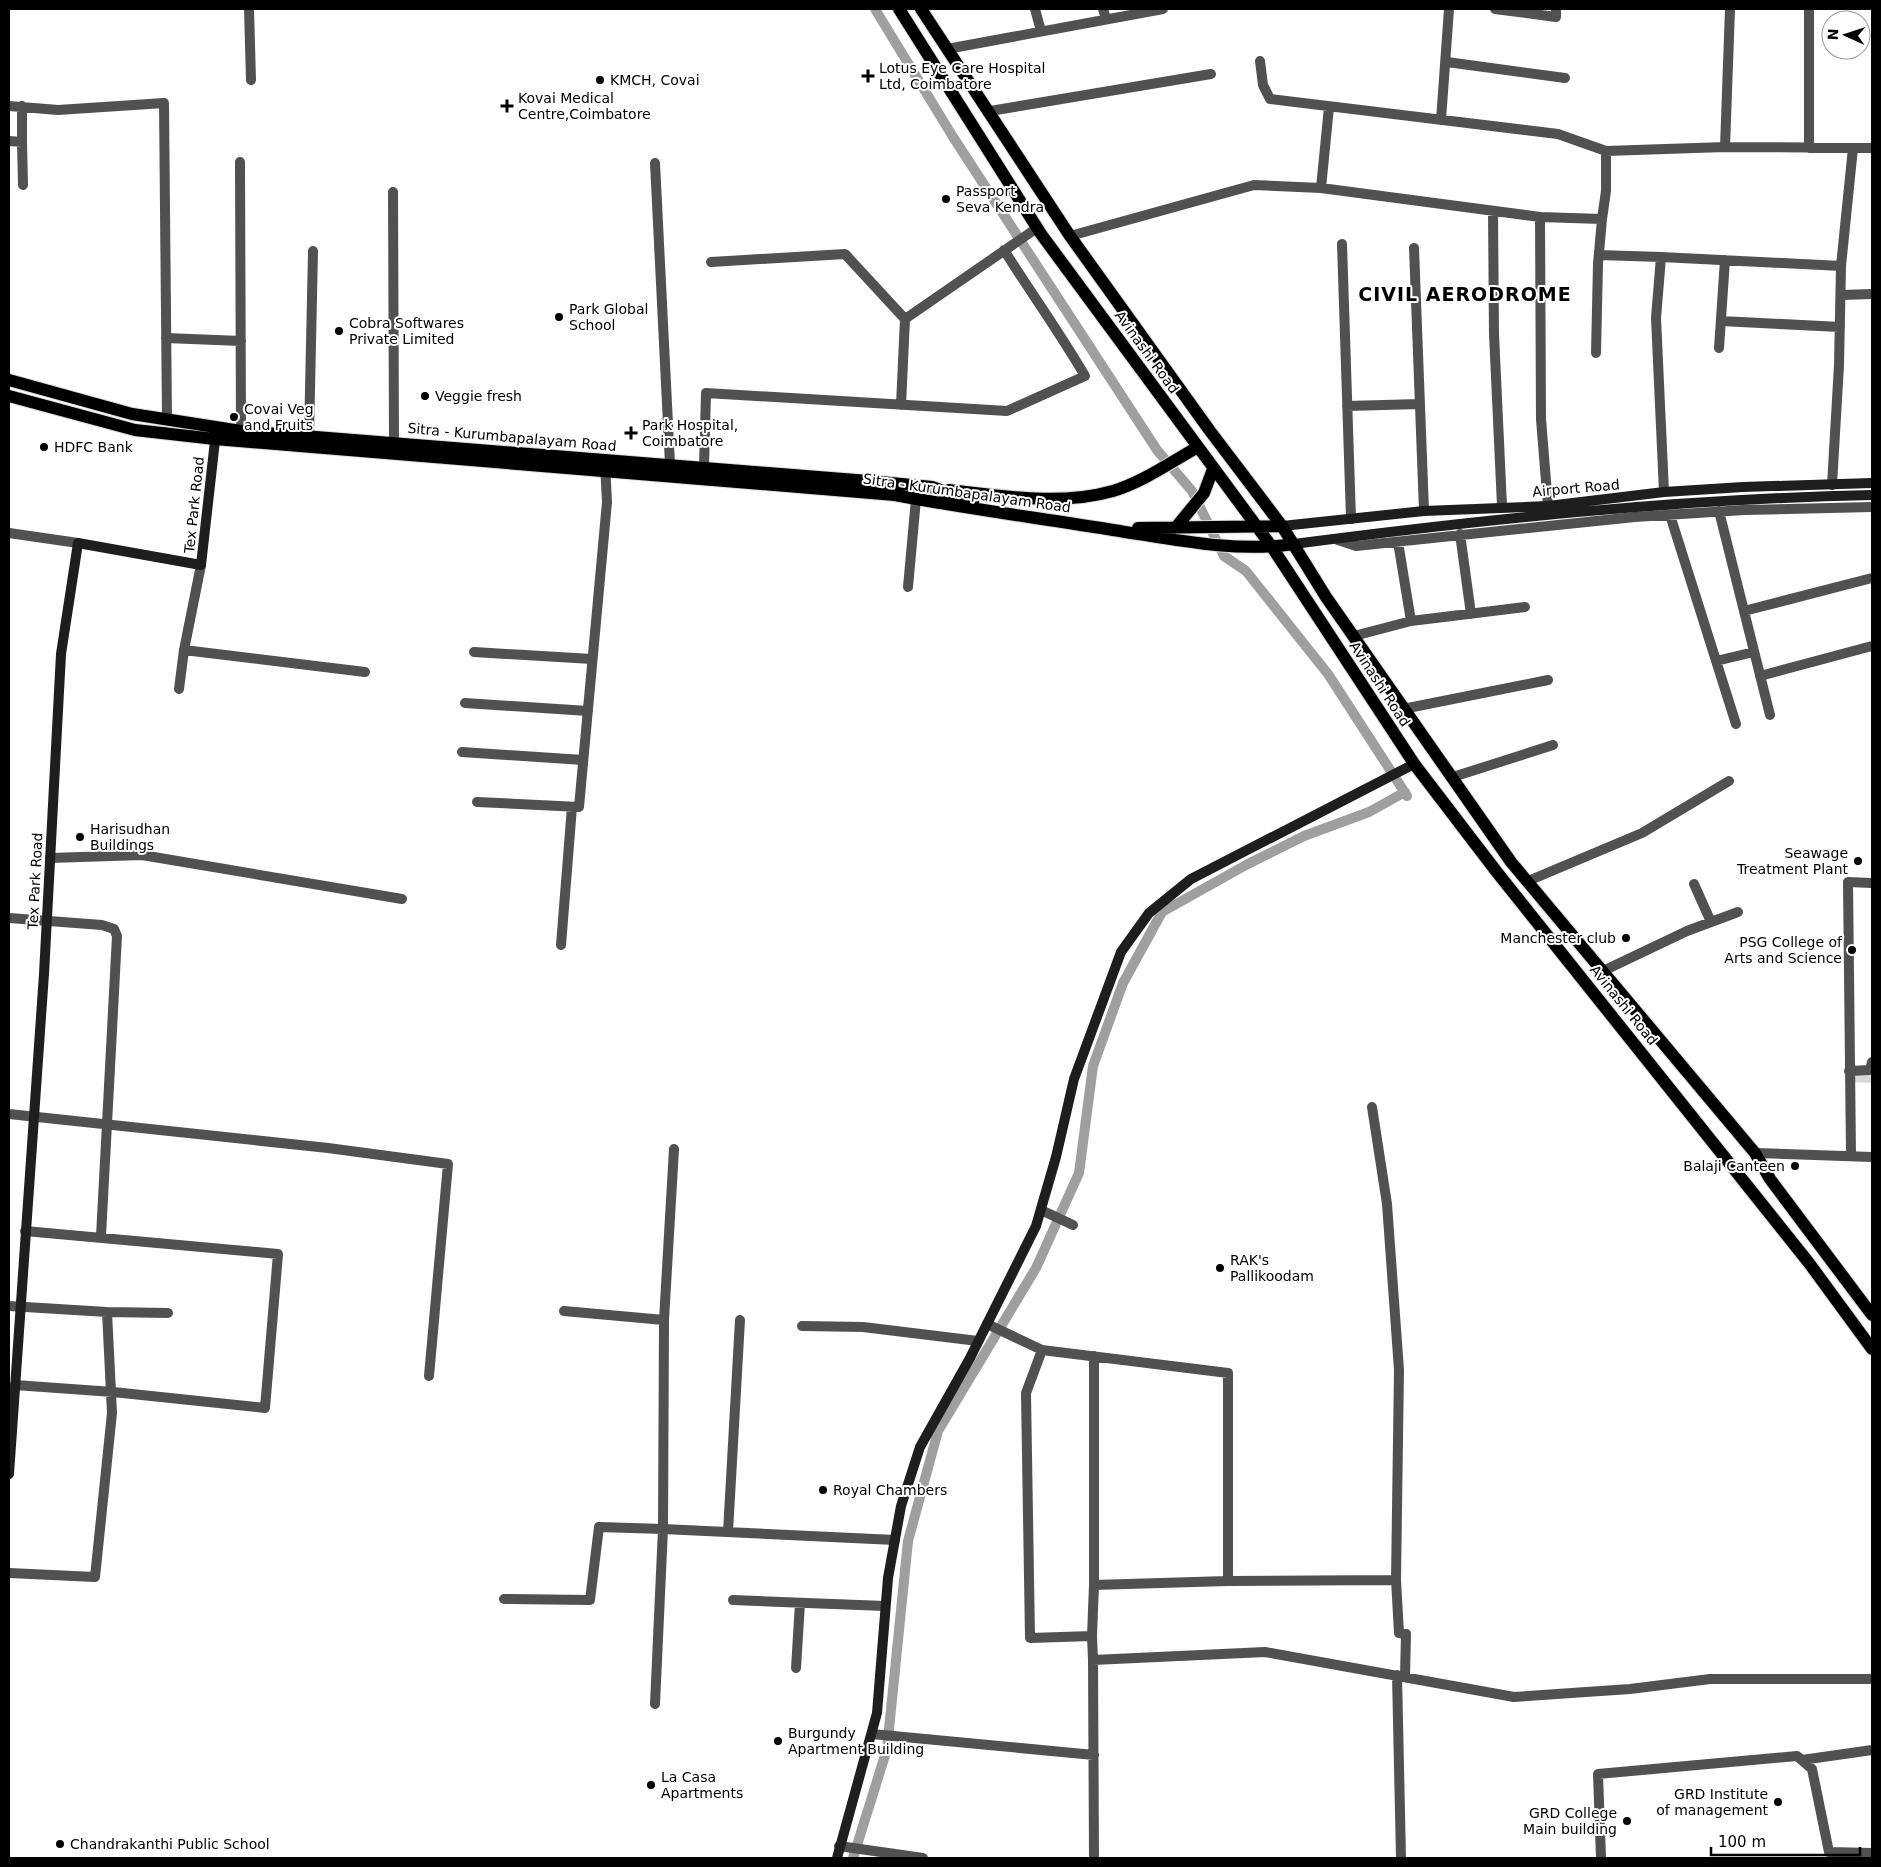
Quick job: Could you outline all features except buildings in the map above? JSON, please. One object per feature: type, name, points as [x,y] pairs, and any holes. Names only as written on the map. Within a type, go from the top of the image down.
[{"type":"main road","name":"Avinashi Road","points":[[899,9],[1038,230],[1193,450],[1213,469],[1272,547],[1414,764],[1496,871],[1809,1263],[1872,1349]]},
{"type":"main road","name":"Avinashi Road","points":[[921,9],[990,111],[1070,236],[1210,431],[1282,526],[1326,597],[1511,862],[1755,1153],[1770,1179],[1872,1315]]},
{"type":"main road","points":[[1038,230],[1060,221]]},
{"type":"main road","name":"Sitra - Kurumbapalayam Road","points":[[9,380],[132,414],[167,419],[215,433],[605,465],[670,464],[928,487],[963,500],[1130,528],[1181,526],[1256,528],[1282,526]]},
{"type":"main road","points":[[9,396],[135,430],[215,433]]},
{"type":"main road","name":"Sitra - Kurumbapalayam Road","points":[[215,433],[241,431],[394,442],[895,495],[1201,542],[1272,547],[1294,544]]},
{"type":"main road","points":[[920,500],[928,487],[1007,497],[1081,498],[1114,490],[1150,474],[1193,450]]},
{"type":"main road","points":[[1181,526],[1204,493],[1213,469]]},
{"type":"street","points":[[249,9],[250,80]]},
{"type":"street","points":[[1034,9],[1042,32]]},
{"type":"street","points":[[947,49],[1042,32],[1104,14],[1162,9]]},
{"type":"street","points":[[1441,120],[1447,62],[1449,9]]},
{"type":"street","points":[[1494,9],[1556,17],[1556,9]]},
{"type":"street","points":[[1725,147],[1730,9]]},
{"type":"street","points":[[1809,9],[1809,148]]},
{"type":"street","points":[[1260,61],[1262,85],[1270,99],[1558,134],[1606,151],[1725,147],[1872,148]]},
{"type":"street","points":[[1447,62],[1565,78]]},
{"type":"street","points":[[990,111],[1211,74]]},
{"type":"street","points":[[9,106],[58,110],[164,103],[167,419]]},
{"type":"street","points":[[22,106],[23,185]]},
{"type":"street","points":[[1321,188],[1329,107]]},
{"type":"street","points":[[9,141],[22,142]]},
{"type":"street","points":[[1832,485],[1842,295],[1841,266],[1853,148]]},
{"type":"street","points":[[1596,353],[1599,255],[1606,191],[1606,151]]},
{"type":"street","points":[[240,162],[241,431]]},
{"type":"street","points":[[656,162],[670,464]]},
{"type":"street","points":[[1070,236],[1254,186],[1321,188],[1540,217],[1602,218]]},
{"type":"street","points":[[393,192],[394,442]]},
{"type":"street","points":[[1493,211],[1494,334],[1502,506]]},
{"type":"street","points":[[1540,217],[1541,419],[1548,506]]},
{"type":"street","points":[[905,319],[1005,250],[1038,230]]},
{"type":"street","points":[[1342,244],[1351,519]]},
{"type":"street","points":[[1414,248],[1424,511]]},
{"type":"street","points":[[704,467],[706,393],[1007,411],[1085,376],[1053,322],[1042,310],[1005,250]]},
{"type":"street","points":[[309,436],[313,251]]},
{"type":"street","points":[[711,262],[845,254],[905,319],[901,405]]},
{"type":"street","points":[[1599,255],[1841,266]]},
{"type":"street","points":[[1661,257],[1656,318],[1664,492]]},
{"type":"street","points":[[1719,348],[1725,260]]},
{"type":"street","points":[[1842,295],[1872,294]]},
{"type":"street","points":[[1721,322],[1840,327]]},
{"type":"street","points":[[166,338],[241,341]]},
{"type":"street","points":[[1348,406],[1420,404]]},
{"type":"street","name":"Tex Park Road","points":[[9,1474],[50,858],[61,654],[78,543],[202,565],[215,433]]},
{"type":"street","points":[[477,802],[579,807],[607,502],[605,465]]},
{"type":"street","name":"Airport Road","points":[[1282,526],[1424,511],[1502,506],[1548,506],[1664,492],[1743,487],[1872,483]]},
{"type":"street","name":"Airport Road","points":[[1294,544],[1705,501],[1872,495]]},
{"type":"street","points":[[908,587],[920,500]]},
{"type":"street","points":[[1335,539],[1356,546],[1460,534],[1719,511],[1872,507]]},
{"type":"street","points":[[1719,511],[1770,715]]},
{"type":"street","points":[[1670,515],[1736,724]]},
{"type":"street","points":[[9,533],[78,543]]},
{"type":"street","points":[[1460,534],[1471,614]]},
{"type":"street","points":[[1398,542],[1411,621]]},
{"type":"street","points":[[179,689],[184,650],[202,565]]},
{"type":"street","points":[[1744,611],[1872,578]]},
{"type":"street","points":[[1354,636],[1411,621],[1525,607]]},
{"type":"street","points":[[1760,676],[1872,646]]},
{"type":"street","points":[[184,650],[366,672]]},
{"type":"street","points":[[474,652],[592,659]]},
{"type":"street","points":[[1716,661],[1754,652]]},
{"type":"street","points":[[1403,709],[1548,680]]},
{"type":"street","points":[[466,703],[588,711]]},
{"type":"street","points":[[1452,777],[1553,745]]},
{"type":"street","points":[[462,752],[583,760]]},
{"type":"street","points":[[837,1858],[843,1846],[877,1734],[886,1606],[901,1506],[920,1446],[978,1341],[989,1325],[1036,1226],[1056,1157],[1074,1079],[1121,952],[1149,913],[1191,879],[1414,764]]},
{"type":"street","points":[[1528,881],[1642,833],[1729,781]]},
{"type":"street","points":[[561,945],[572,807]]},
{"type":"street","points":[[50,858],[142,855],[402,899]]},
{"type":"street","points":[[1851,1156],[1848,882],[1872,883]]},
{"type":"street","points":[[1694,884],[1711,922]]},
{"type":"street","points":[[1603,971],[1687,931],[1738,912]]},
{"type":"street","points":[[9,918],[102,925],[114,928],[117,936],[101,1236]]},
{"type":"street","points":[[1849,1071],[1866,1072],[1870,1070],[1872,1062]]},
{"type":"street","points":[[1372,1107],[1387,1204],[1399,1370],[1396,1580],[1399,1633],[1406,1634],[1401,1675],[1401,1858]]},
{"type":"street","points":[[9,1114],[328,1148],[448,1164],[428,1376]]},
{"type":"street","points":[[655,1704],[663,1529],[664,1320],[674,1149]]},
{"type":"street","points":[[1755,1153],[1872,1157]]},
{"type":"street","points":[[1041,1210],[1070,1223]]},
{"type":"street","points":[[15,1385],[113,1392],[265,1408],[278,1254],[101,1236],[25,1231]]},
{"type":"street","points":[[9,1306],[108,1312],[168,1313]]},
{"type":"street","points":[[564,1311],[664,1320]]},
{"type":"street","points":[[9,1573],[95,1577],[113,1392],[108,1312]]},
{"type":"street","points":[[728,1532],[740,1320]]},
{"type":"street","points":[[989,1325],[1042,1350],[1228,1373],[1228,1580]]},
{"type":"street","points":[[802,1326],[863,1327],[978,1341]]},
{"type":"street","points":[[1042,1350],[1026,1393],[1030,1638],[1092,1636]]},
{"type":"street","points":[[1094,1356],[1094,1585],[1092,1636],[1094,1858]]},
{"type":"street","points":[[504,1599],[590,1600],[599,1527],[895,1540]]},
{"type":"street","points":[[1094,1585],[1228,1580],[1396,1580]]},
{"type":"street","points":[[733,1600],[886,1606]]},
{"type":"street","points":[[796,1668],[800,1603]]},
{"type":"street","points":[[1093,1660],[1265,1652],[1401,1675],[1514,1697],[1630,1689],[1710,1679],[1872,1678]]},
{"type":"street","points":[[877,1734],[1094,1755]]},
{"type":"street","points":[[1802,1760],[1872,1750]]},
{"type":"street","points":[[1601,1858],[1598,1774],[1797,1756],[1812,1769],[1829,1852],[1872,1853]]},
{"type":"street","points":[[843,1846],[922,1858]]},
{"type":"shaded area","points":[[1872,1074],[1872,1083],[1852,1082],[1853,1075]]},
{"type":"waterway","points":[[875,9],[953,137],[1157,450],[1192,491],[1224,556],[1246,571],[1328,674],[1407,796]]},
{"type":"waterway","points":[[853,1858],[887,1749],[908,1541],[938,1431],[1036,1268],[1079,1173],[1093,1066],[1123,983],[1162,912],[1246,865],[1304,836],[1369,812],[1405,792]]},
{"type":"place","name":"Lotus Eye Care Hospital Ltd, Coimbatore","points":[[868,76]]},
{"type":"place","name":"KMCH, Covai","points":[[600,80]]},
{"type":"place","name":"Kovai Medical Centre,Coimbatore","points":[[507,106]]},
{"type":"place","name":"Passport Seva Kendra","points":[[946,199]]},
{"type":"place","name":"Park Global School","points":[[559,317]]},
{"type":"place","name":"Cobra Softwares Private Limited","points":[[339,331]]},
{"type":"place","name":"Veggie fresh","points":[[425,396]]},
{"type":"place","name":"Covai Veg and Fruits","points":[[234,417]]},
{"type":"place","name":"Park Hospital, Coimbatore","points":[[631,433]]},
{"type":"place","name":"HDFC Bank","points":[[44,447]]},
{"type":"place","name":"Harisudhan Buildings","points":[[80,837]]},
{"type":"place","name":"Seawage Treatment Plant","points":[[1858,861]]},
{"type":"place","name":"Manchester club","points":[[1626,938]]},
{"type":"place","name":"PSG College of Arts and Science","points":[[1852,950]]},
{"type":"place","name":"Balaji Canteen","points":[[1795,1166]]},
{"type":"place","name":"RAK's Pallikoodam","points":[[1220,1268]]},
{"type":"place","name":"Royal Chambers","points":[[823,1490]]},
{"type":"place","name":"Burgundy Apartment Building","points":[[778,1741]]},
{"type":"place","name":"La Casa Apartments","points":[[651,1785]]},
{"type":"place","name":"GRD Institute of management","points":[[1778,1802]]},
{"type":"place","name":"GRD College Main building","points":[[1627,1821]]},
{"type":"place","name":"Chandrakanthi Public School","points":[[60,1844]]},
{"type":"district","name":"CIVIL AERODROME","points":[[1465,294]]}]
